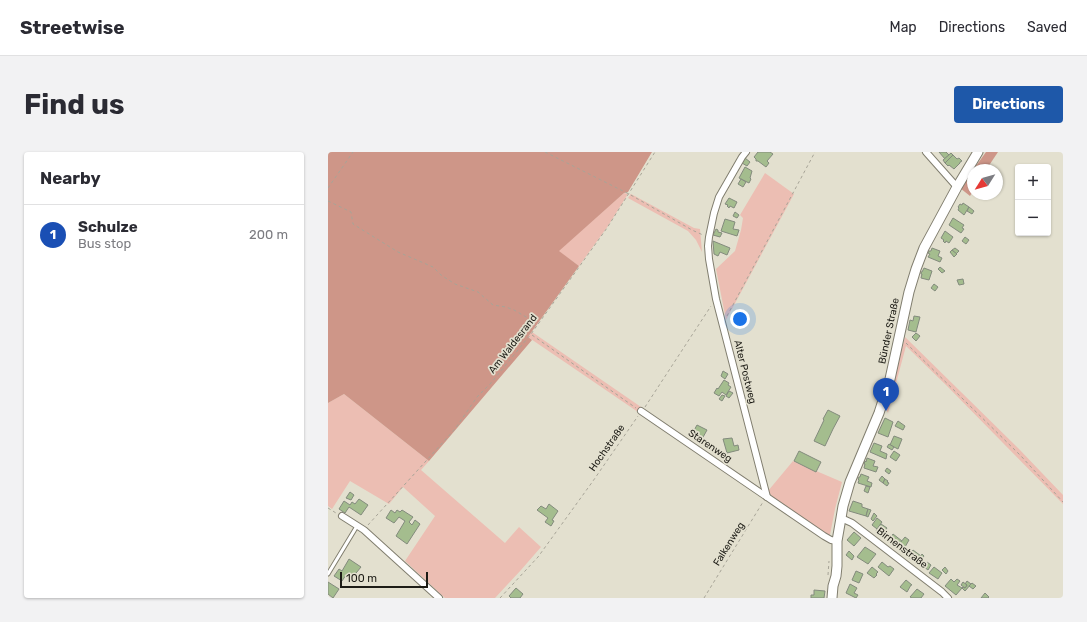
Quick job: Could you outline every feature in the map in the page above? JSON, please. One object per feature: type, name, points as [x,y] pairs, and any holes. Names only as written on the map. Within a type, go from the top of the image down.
[{"type":"main road","name":"Bünder Straße","points":[[832,598],[833,586],[831,575],[840,518],[850,482],[890,379],[909,292],[924,248],[978,152]]},
{"type":"street","name":"Alter Postweg","points":[[746,152],[719,198],[709,237],[709,259],[716,299],[767,497]]},
{"type":"street","points":[[926,152],[957,187]]},
{"type":"street","name":"Starenweg","points":[[641,411],[767,497]]},
{"type":"street","points":[[767,497],[837,544]]},
{"type":"street","points":[[342,516],[364,530],[440,598]]},
{"type":"street","name":"Birnenstraße","points":[[840,518],[852,523],[948,598]]},
{"type":"lane","points":[[328,574],[357,526]]},
{"type":"path","points":[[328,188],[353,152]]},
{"type":"path","points":[[545,152],[629,194],[692,230],[709,237]]},
{"type":"path","name":"Am Waldesrand","points":[[364,530],[455,429],[477,397],[491,383],[531,334],[603,234],[655,152]]},
{"type":"path","points":[[723,323],[815,152]]},
{"type":"path","points":[[328,201],[351,212],[353,224],[366,233],[398,252],[433,267],[441,275],[455,284],[478,292],[493,304],[514,310],[532,321],[535,327]]},
{"type":"path","name":"Hochstraße","points":[[500,598],[538,557],[641,411],[716,299]]},
{"type":"path","points":[[531,334],[641,411]]},
{"type":"path","points":[[899,337],[1021,456],[1063,502]]},
{"type":"path","name":"Falkenweg","points":[[704,598],[767,497]]},
{"type":"path","points":[[328,508],[342,516]]},
{"type":"shaded area","points":[[328,152],[652,152],[628,192],[624,193],[559,251],[579,266],[528,337],[532,340],[429,461],[344,394],[328,403]]},
{"type":"shaded area","points":[[986,152],[998,152],[990,164],[977,164]]},
{"type":"shaded area","points":[[765,173],[794,194],[726,320],[716,269],[735,251],[743,218],[740,215]]},
{"type":"shaded area","points":[[967,178],[967,194],[960,188]]},
{"type":"shaded area","points":[[624,193],[628,194],[608,226],[579,266],[558,251]]},
{"type":"shaded area","points":[[631,194],[694,228],[700,229],[702,252],[696,240],[688,231],[628,198]]},
{"type":"shaded area","points":[[532,332],[641,407],[638,412],[528,337]]},
{"type":"shaded area","points":[[905,337],[1019,449],[1063,495],[1063,504],[906,346],[888,413],[886,409]]},
{"type":"shaded area","points":[[344,394],[429,461],[421,470],[505,543],[519,527],[541,547],[495,598],[445,598],[405,561],[435,516],[403,487],[389,504],[350,481],[332,509],[328,506],[328,403]]},
{"type":"shaded area","points":[[793,461],[842,482],[830,535],[823,532],[774,499],[768,491]]},
{"type":"building","points":[[758,152],[770,152],[773,154],[767,161],[769,163],[766,167],[756,161],[754,157]]},
{"type":"building","points":[[939,152],[946,152],[949,155],[945,159]]},
{"type":"building","points":[[951,153],[953,155],[945,163],[943,160]]},
{"type":"building","points":[[953,155],[962,161],[954,169],[945,163]]},
{"type":"building","points":[[745,158],[750,162],[747,166],[742,163]]},
{"type":"building","points":[[745,167],[752,171],[749,183],[739,178]]},
{"type":"building","points":[[741,179],[746,182],[743,187],[738,184]]},
{"type":"building","points":[[729,198],[737,202],[734,208],[730,206],[729,208],[727,206],[728,205],[725,204]]},
{"type":"building","points":[[963,203],[969,207],[964,215],[958,210],[960,204],[962,205]]},
{"type":"building","points":[[969,207],[974,211],[972,214],[967,211]]},
{"type":"building","points":[[735,212],[739,215],[737,218],[733,216]]},
{"type":"building","points":[[953,218],[964,225],[962,228],[964,229],[961,233],[949,225]]},
{"type":"building","points":[[725,219],[735,222],[733,229],[739,230],[737,236],[721,231]]},
{"type":"building","points":[[716,229],[718,232],[722,233],[720,237],[713,235]]},
{"type":"building","points":[[945,231],[953,237],[949,243],[946,241],[945,243],[941,238]]},
{"type":"building","points":[[965,237],[969,240],[966,244],[962,241]]},
{"type":"building","points":[[713,241],[730,248],[727,255],[720,252],[718,256],[714,254]]},
{"type":"building","points":[[932,248],[940,251],[938,256],[942,258],[940,262],[928,257],[930,254],[928,253]]},
{"type":"building","points":[[955,248],[959,251],[956,254],[952,250]]},
{"type":"building","points":[[952,250],[957,254],[954,257],[950,252]]},
{"type":"building","points":[[940,267],[945,271],[942,273],[938,269]]},
{"type":"building","points":[[924,268],[932,271],[929,280],[921,278],[921,272]]},
{"type":"building","points":[[963,279],[964,284],[959,285],[957,280]]},
{"type":"building","points":[[934,284],[938,287],[935,291],[931,288]]},
{"type":"building","points":[[914,316],[920,317],[916,332],[908,330],[910,320],[913,321]]},
{"type":"building","points":[[916,333],[920,336],[916,341],[912,337]]},
{"type":"building","points":[[723,371],[728,374],[725,379],[721,376]]},
{"type":"building","points":[[724,380],[729,383],[728,385],[731,387],[726,395],[722,392],[719,396],[714,393]]},
{"type":"building","points":[[729,391],[733,393],[729,398],[726,396]]},
{"type":"building","points":[[722,395],[725,396],[722,401],[719,399]]},
{"type":"building","points":[[828,410],[840,416],[825,446],[814,441]]},
{"type":"building","points":[[885,418],[893,422],[888,437],[878,433]]},
{"type":"building","points":[[898,421],[905,426],[903,430],[895,426]]},
{"type":"building","points":[[697,425],[707,430],[702,439],[692,434]]},
{"type":"building","points":[[894,436],[902,439],[898,449],[890,445]]},
{"type":"building","points":[[732,438],[734,446],[738,445],[739,450],[727,453],[723,439]]},
{"type":"building","points":[[874,443],[882,446],[880,451],[887,454],[886,459],[870,452]]},
{"type":"building","points":[[889,444],[894,447],[892,450],[887,447]]},
{"type":"building","points":[[799,451],[821,462],[816,472],[794,461]]},
{"type":"building","points":[[894,451],[900,455],[896,461],[890,457]]},
{"type":"building","points":[[867,458],[875,461],[873,466],[878,467],[876,472],[864,468]]},
{"type":"building","points":[[887,468],[891,471],[889,474],[885,471]]},
{"type":"building","points":[[861,474],[869,477],[867,481],[872,483],[871,487],[858,483],[858,479]]},
{"type":"building","points":[[882,476],[885,479],[883,483],[879,480]]},
{"type":"building","points":[[885,479],[889,483],[887,486],[883,483]]},
{"type":"building","points":[[866,486],[870,487],[868,493],[864,491]]},
{"type":"building","points":[[350,492],[354,495],[351,500],[346,498]]},
{"type":"building","points":[[359,499],[368,505],[361,515],[349,507],[345,513],[339,509],[344,501],[350,505],[352,502],[355,504]]},
{"type":"building","points":[[853,501],[862,504],[862,507],[868,509],[866,516],[849,511]]},
{"type":"building","points":[[549,504],[558,511],[552,520],[554,521],[551,526],[545,522],[548,518],[537,510],[541,506],[546,509]]},
{"type":"building","points":[[868,509],[871,510],[868,517],[866,516]]},
{"type":"building","points":[[391,510],[395,513],[397,510],[400,512],[402,510],[413,517],[409,522],[412,525],[415,520],[420,524],[407,544],[396,536],[405,521],[399,517],[394,523],[386,518]]},
{"type":"building","points":[[874,513],[877,516],[873,521],[871,519]]},
{"type":"building","points":[[877,518],[882,522],[877,529],[872,525]]},
{"type":"building","points":[[881,524],[887,528],[882,535],[876,531]]},
{"type":"building","points":[[854,532],[861,538],[854,546],[847,540]]},
{"type":"building","points":[[893,534],[902,541],[896,548],[888,541]]},
{"type":"building","points":[[905,537],[909,540],[905,547],[900,543]]},
{"type":"building","points":[[865,547],[876,554],[868,564],[857,557]]},
{"type":"building","points":[[913,550],[921,556],[916,563],[908,557]]},
{"type":"building","points":[[849,551],[854,556],[852,560],[846,555]]},
{"type":"building","points":[[922,554],[924,556],[918,564],[916,563]]},
{"type":"building","points":[[349,559],[361,567],[352,578],[346,575],[342,581],[334,576],[339,569],[342,571]]},
{"type":"building","points":[[882,562],[888,567],[890,566],[894,569],[889,576],[878,567]]},
{"type":"building","points":[[927,562],[931,565],[928,570],[924,567]]},
{"type":"building","points":[[872,567],[878,572],[874,578],[867,573]]},
{"type":"building","points":[[934,567],[942,573],[938,579],[929,573]]},
{"type":"building","points":[[945,567],[948,571],[946,574],[942,570]]},
{"type":"building","points":[[856,571],[863,574],[859,583],[852,580]]},
{"type":"building","points":[[951,579],[954,582],[957,579],[960,581],[957,585],[962,588],[956,595],[945,586]]},
{"type":"building","points":[[906,580],[912,585],[907,592],[900,587]]},
{"type":"building","points":[[967,581],[971,584],[965,591],[962,588],[965,588]]},
{"type":"building","points":[[328,582],[339,589],[333,598],[328,594]]},
{"type":"building","points":[[963,582],[967,585],[965,588],[961,585]]},
{"type":"building","points":[[972,583],[976,586],[973,589],[969,586]]},
{"type":"building","points":[[850,584],[857,588],[854,593],[858,595],[856,598],[846,593]]},
{"type":"building","points":[[516,588],[523,594],[520,598],[511,598],[509,596]]},
{"type":"building","points":[[917,589],[924,594],[921,598],[910,597]]},
{"type":"building","points":[[814,590],[825,591],[824,598],[811,598],[811,595],[814,595]]},
{"type":"building","points":[[985,593],[989,597],[981,598]]},
{"type":"place","name":"Schulze","points":[[886,411]]}]
